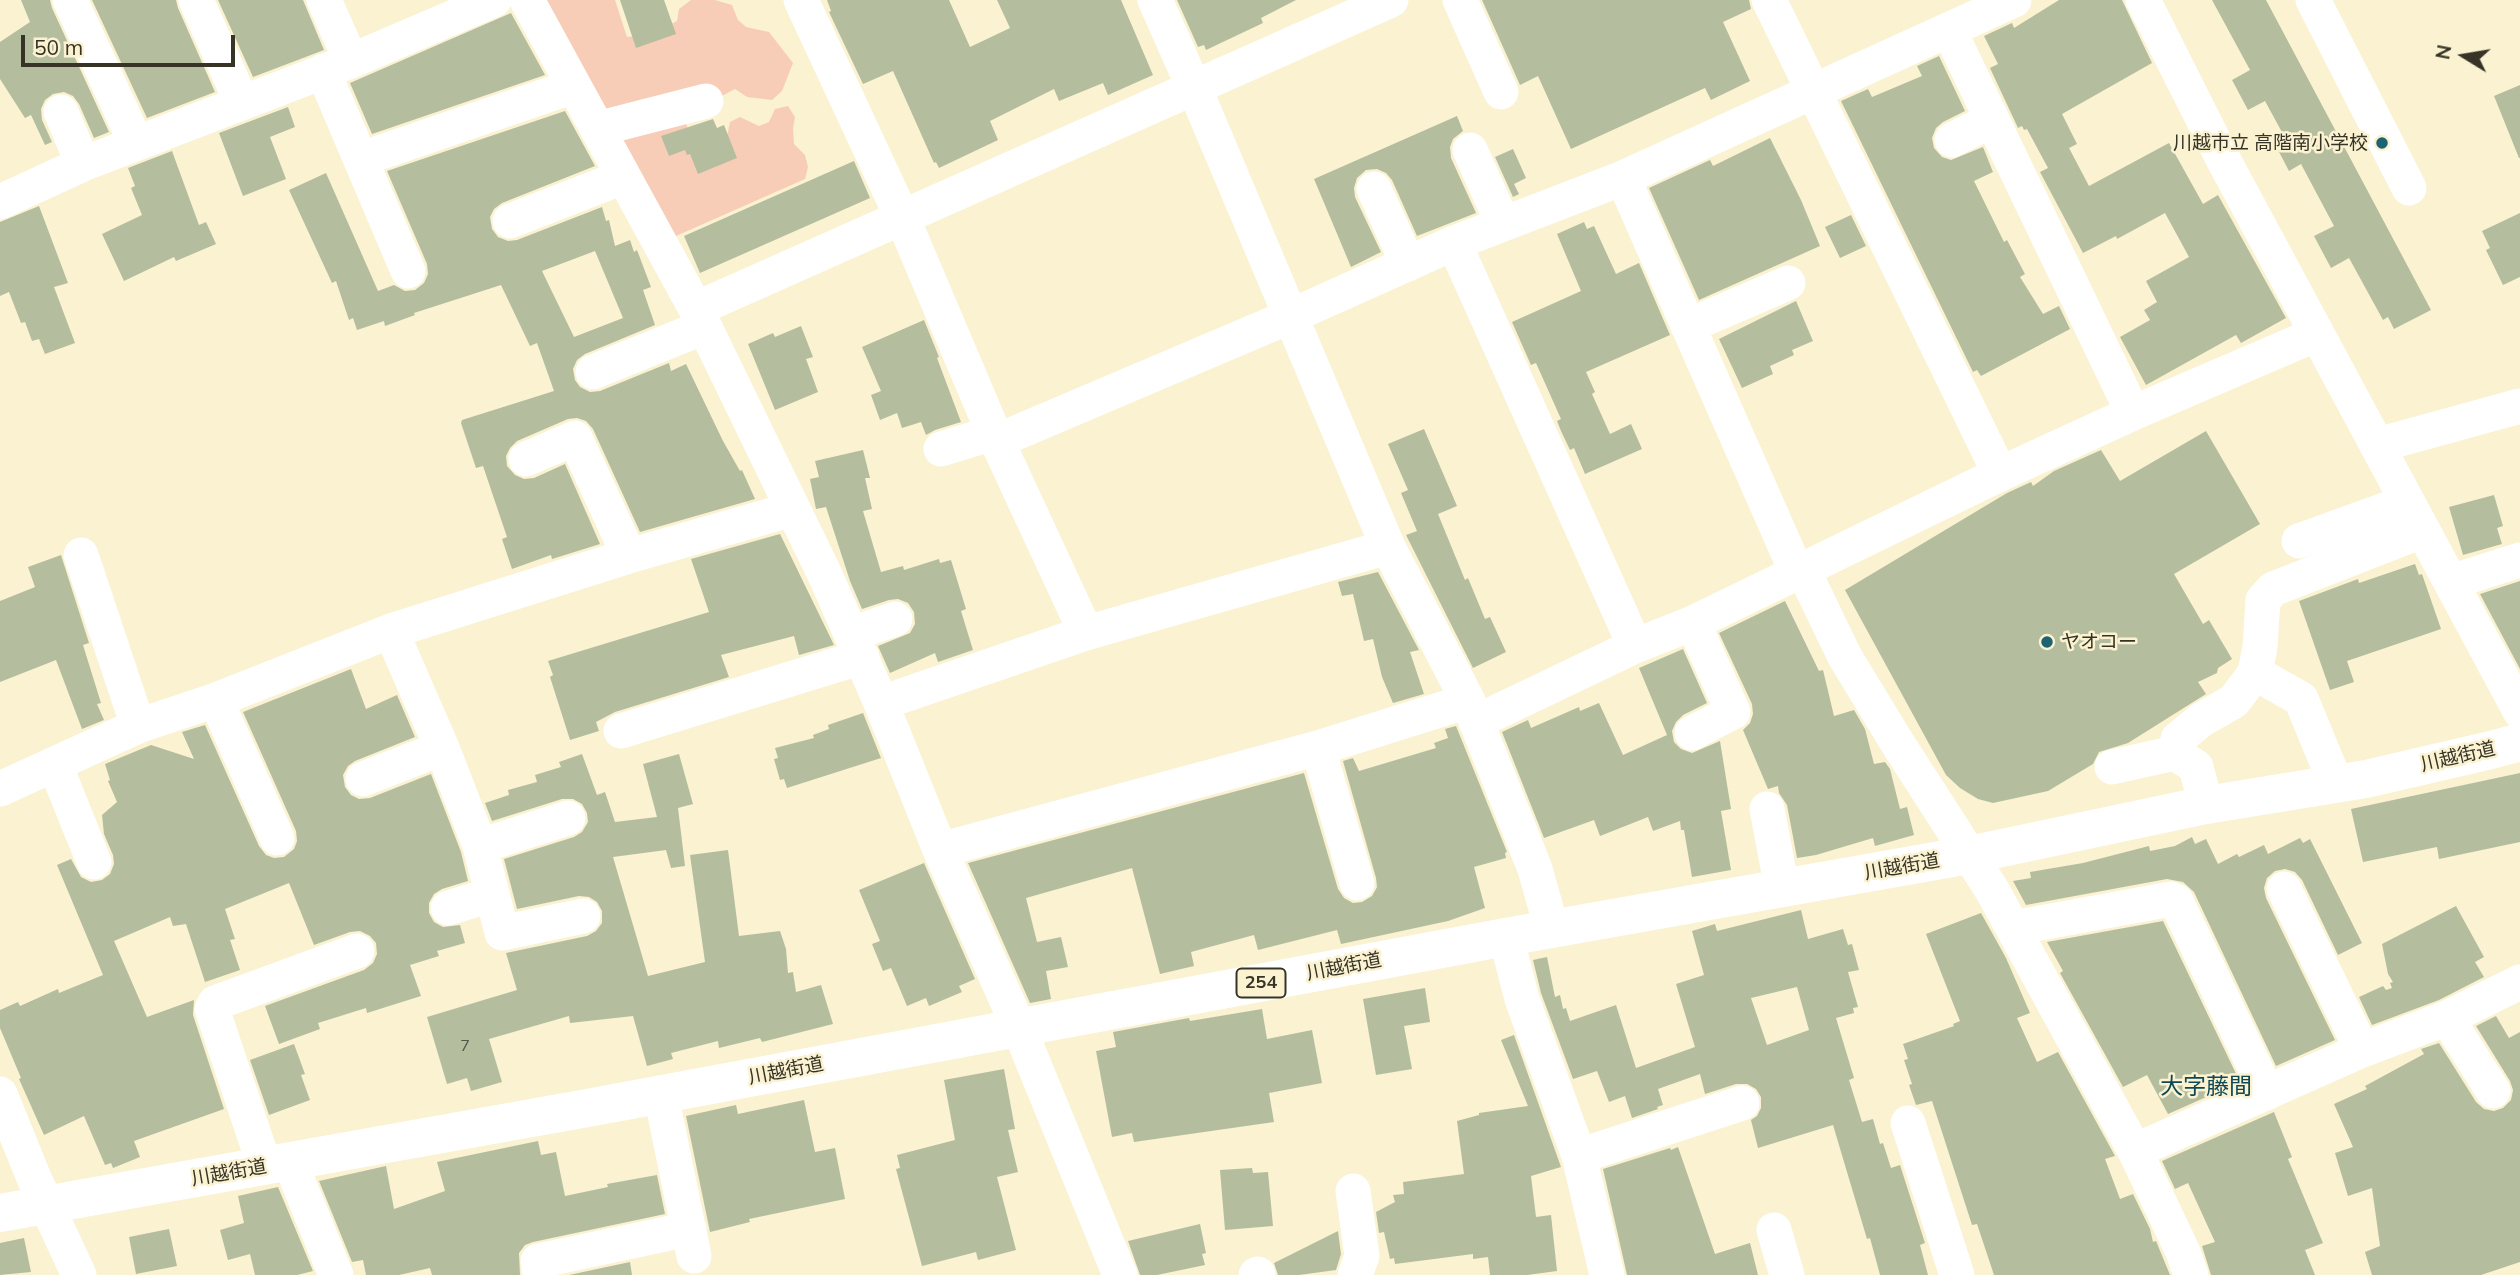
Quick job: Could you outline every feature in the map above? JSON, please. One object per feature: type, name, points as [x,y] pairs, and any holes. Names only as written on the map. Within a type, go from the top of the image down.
[{"type":"highway","name":"川越街道","points":[[0,1213],[278,1165],[1506,937],[1969,855],[2206,805],[2336,784],[2520,742]]},
{"type":"street","points":[[70,0],[136,144]]},
{"type":"street","points":[[196,0],[242,103]]},
{"type":"street","points":[[324,0],[337,66],[361,159],[408,271]]},
{"type":"street","points":[[0,202],[83,164],[337,66],[494,0]]},
{"type":"street","points":[[527,0],[700,318],[857,645],[940,850],[1019,1028],[1120,1275]]},
{"type":"street","points":[[801,0],[902,216],[995,437],[1086,633]]},
{"type":"street","points":[[1155,0],[1388,547],[1472,712],[1531,858],[1552,930]]},
{"type":"street","points":[[593,372],[902,216],[1391,0]]},
{"type":"street","points":[[1460,0],[1500,92]]},
{"type":"street","points":[[1769,0],[2000,474]]},
{"type":"street","points":[[941,449],[995,437],[1291,316],[1454,243],[1623,178],[2014,0]]},
{"type":"street","points":[[2143,0],[2223,159],[2520,711]]},
{"type":"street","points":[[2313,0],[2409,188]]},
{"type":"street","points":[[1949,30],[2133,413]]},
{"type":"street","points":[[361,159],[573,86]]},
{"type":"street","points":[[597,129],[706,101]]},
{"type":"street","points":[[61,112],[83,164]]},
{"type":"street","points":[[1952,140],[1992,120]]},
{"type":"street","points":[[1470,150],[1503,224]]},
{"type":"street","points":[[510,221],[624,177]]},
{"type":"street","points":[[1623,178],[1800,571],[1845,657],[1993,890],[2135,1151],[2183,1252],[2191,1275]]},
{"type":"street","points":[[1374,189],[1408,264]]},
{"type":"street","points":[[1454,243],[1635,646]]},
{"type":"street","points":[[1688,326],[1788,283]]},
{"type":"street","points":[[940,850],[1318,748],[1472,712],[1693,623],[2000,474],[2317,334]]},
{"type":"street","points":[[2378,445],[2520,406]]},
{"type":"street","points":[[526,459],[575,438],[629,556]]},
{"type":"street","points":[[0,789],[138,726],[216,699],[391,631],[629,556],[793,509]]},
{"type":"street","points":[[2299,541],[2415,516]]},
{"type":"street","points":[[2175,753],[2178,739],[2201,720],[2234,701],[2255,673],[2260,647],[2263,600],[2273,589],[2415,516]]},
{"type":"street","points":[[881,703],[1086,633],[1388,547]]},
{"type":"street","points":[[81,555],[138,726]]},
{"type":"street","points":[[2451,582],[2520,560]]},
{"type":"street","points":[[621,732],[857,645],[895,619]]},
{"type":"street","points":[[1692,733],[1745,707],[1693,623]]},
{"type":"street","points":[[391,631],[442,748],[480,846],[502,933],[583,916]]},
{"type":"street","points":[[2255,673],[2301,699],[2336,784]]},
{"type":"street","points":[[216,699],[277,838]]},
{"type":"street","points":[[363,779],[442,748]]},
{"type":"street","points":[[1318,748],[1357,883]]},
{"type":"street","points":[[2112,767],[2175,753],[2196,766],[2206,805]]},
{"type":"street","points":[[55,765],[94,862]]},
{"type":"street","points":[[1767,809],[1782,889]]},
{"type":"street","points":[[480,846],[568,818]]},
{"type":"street","points":[[2284,889],[2362,1050]]},
{"type":"street","points":[[448,908],[491,895]]},
{"type":"street","points":[[2013,928],[2171,899],[2176,901],[2267,1093]]},
{"type":"street","points":[[1506,937],[1522,999],[1579,1156],[1606,1275]]},
{"type":"street","points":[[336,1275],[278,1165],[212,1009],[215,1003],[356,951]]},
{"type":"street","points":[[2135,1151],[2362,1050],[2447,1018],[2520,982]]},
{"type":"street","points":[[2447,1018],[2493,1091]]},
{"type":"street","points":[[0,1094],[79,1275]]},
{"type":"street","points":[[540,1275],[538,1261],[692,1242],[661,1095]]},
{"type":"street","points":[[1579,1156],[1742,1103]]},
{"type":"street","points":[[1908,1123],[1957,1275]]},
{"type":"street","points":[[1353,1191],[1362,1255],[1355,1275]]},
{"type":"street","points":[[1774,1230],[1787,1275]]},
{"type":"shaded area","points":[[544,0],[615,0],[627,37],[651,34],[677,21],[679,9],[691,0],[715,0],[732,5],[738,20],[746,27],[769,32],[793,63],[782,91],[772,100],[747,97],[735,89],[684,116],[698,164],[723,156],[730,122],[740,117],[759,126],[769,122],[775,109],[788,106],[795,117],[794,144],[805,155],[808,167],[805,179],[676,236],[663,230]]},
{"type":"building","points":[[21,0],[50,0],[109,132],[94,138],[79,104],[73,96],[64,92],[53,94],[45,100],[41,109],[42,120],[52,142],[45,145],[31,115],[25,118],[0,79],[0,42],[30,22]]},
{"type":"building","points":[[92,0],[176,0],[215,92],[147,118]]},
{"type":"building","points":[[218,0],[303,0],[324,50],[253,77]]},
{"type":"building","points":[[620,0],[664,0],[676,34],[636,48]]},
{"type":"building","points":[[827,0],[949,0],[970,47],[1010,28],[997,0],[1121,0],[1153,75],[1108,95],[1103,83],[1059,101],[1054,89],[990,121],[998,140],[939,168],[936,162],[934,163],[893,71],[863,84],[829,12],[831,11]]},
{"type":"building","points":[[1177,0],[1296,0],[1261,18],[1263,23],[1206,50],[1204,45],[1198,47]]},
{"type":"building","points":[[1482,0],[1749,0],[1751,9],[1723,22],[1750,81],[1711,100],[1705,88],[1571,149],[1538,76],[1520,85]]},
{"type":"building","points":[[2059,0],[2122,0],[2152,63],[2062,114],[2077,144],[2069,148],[2089,186],[2169,143],[2203,204],[2218,195],[2286,318],[2241,343],[2236,335],[2146,385],[2120,337],[2150,320],[2144,310],[2157,302],[2146,281],[2189,257],[2165,213],[2117,239],[2116,236],[2083,253],[2040,172],[2048,168],[2027,129],[2024,130],[2022,126],[2018,128],[1990,68],[1998,64],[1984,36],[2012,23],[2014,28]]},
{"type":"building","points":[[2212,0],[2266,0],[2431,310],[2394,329],[2388,317],[2383,320],[2349,258],[2331,268],[2314,236],[2334,226],[2301,164],[2289,171],[2278,150],[2289,145],[2265,101],[2248,110],[2232,80],[2250,70]]},
{"type":"building","points":[[511,13],[545,75],[372,134],[350,83]]},
{"type":"building","points":[[1939,56],[1965,111],[1936,128],[1932,138],[1934,148],[1942,157],[1951,160],[1983,147],[1993,172],[1974,181],[2004,242],[2007,240],[2025,274],[2020,277],[2043,314],[2059,306],[2070,329],[1981,376],[1977,370],[1973,372],[1841,101],[1868,89],[1872,97],[1922,76],[1917,66]]},
{"type":"building","points":[[2520,85],[2520,158],[2519,158],[2494,96]]},
{"type":"building","points":[[288,107],[295,127],[270,137],[286,179],[243,196],[219,133]]},
{"type":"building","points":[[565,111],[595,166],[502,203],[494,209],[490,217],[492,229],[498,237],[508,241],[517,240],[602,207],[606,221],[609,220],[615,246],[630,240],[634,252],[637,250],[651,287],[643,290],[655,325],[585,354],[577,360],[573,369],[575,380],[580,387],[590,392],[600,391],[669,363],[671,371],[686,364],[755,499],[640,532],[593,429],[586,421],[568,419],[517,441],[506,456],[507,466],[515,475],[524,479],[534,478],[565,464],[600,544],[552,559],[551,555],[512,569],[502,539],[507,537],[483,466],[476,468],[461,423],[462,420],[554,391],[537,343],[530,346],[501,285],[414,313],[415,315],[385,326],[384,321],[357,330],[353,318],[349,320],[336,281],[332,283],[289,190],[326,173],[378,291],[394,285],[405,291],[415,290],[424,283],[428,274],[427,264],[387,171]],"holes":[[[595,251],[623,318],[574,337],[542,271]]]},
{"type":"building","points":[[1457,116],[1463,131],[1453,139],[1450,147],[1451,158],[1476,213],[1417,236],[1392,180],[1377,169],[1366,170],[1357,178],[1355,197],[1381,252],[1351,267],[1314,179]]},
{"type":"building","points":[[713,119],[717,128],[724,125],[737,158],[698,174],[690,154],[687,155],[685,150],[669,156],[661,136]]},
{"type":"building","points":[[1770,138],[1820,246],[1699,300],[1649,188],[1710,160],[1713,166]]},
{"type":"building","points":[[1513,149],[1526,178],[1514,184],[1519,194],[1513,197],[1495,157]]},
{"type":"building","points":[[172,151],[199,225],[206,222],[216,244],[176,261],[174,257],[124,281],[102,234],[142,215],[131,188],[135,186],[128,168]]},
{"type":"building","points":[[854,161],[870,198],[700,273],[684,236]]},
{"type":"building","points":[[39,206],[68,283],[54,287],[75,343],[45,354],[39,339],[32,341],[25,322],[21,323],[9,292],[0,296],[0,222]]},
{"type":"building","points":[[2520,213],[2520,277],[2503,285],[2486,250],[2490,248],[2482,231]]},
{"type":"building","points":[[1851,215],[1866,246],[1840,258],[1825,227]]},
{"type":"building","points":[[1584,222],[1587,229],[1594,226],[1616,274],[1639,263],[1670,335],[1586,372],[1595,392],[1592,394],[1610,434],[1631,424],[1642,449],[1585,474],[1574,448],[1570,450],[1561,431],[1557,421],[1561,419],[1536,363],[1531,365],[1512,322],[1581,291],[1557,234]]},
{"type":"building","points":[[1796,301],[1813,341],[1792,350],[1794,355],[1770,366],[1773,374],[1742,388],[1719,339]]},
{"type":"building","points":[[924,320],[961,422],[926,435],[921,422],[902,428],[897,413],[880,420],[871,395],[881,391],[862,347]]},
{"type":"building","points":[[801,326],[813,357],[806,359],[818,392],[775,410],[748,344],[773,333],[775,337]]},
{"type":"building","points":[[1424,429],[1457,506],[1438,514],[1465,580],[1468,578],[1485,619],[1490,617],[1506,652],[1473,668],[1406,535],[1417,531],[1401,493],[1408,490],[1388,444]]},
{"type":"building","name":"ヤオコー","points":[[2206,431],[2260,524],[2174,574],[2203,624],[2209,620],[2232,659],[2218,668],[2217,673],[2198,682],[2206,694],[2128,743],[2099,752],[2093,764],[2048,791],[1993,803],[1978,799],[1960,788],[1946,775],[1845,590],[2007,493],[2031,482],[2033,486],[2054,471],[2101,450],[2120,481]]},
{"type":"building","points":[[863,450],[870,478],[865,478],[872,509],[863,511],[881,572],[903,566],[904,570],[939,559],[940,563],[951,560],[966,609],[961,611],[973,650],[938,662],[935,653],[890,673],[878,646],[910,633],[915,624],[914,612],[908,603],[898,599],[862,609],[826,507],[816,509],[810,479],[819,477],[815,461]]},
{"type":"building","points":[[2494,495],[2503,526],[2497,528],[2502,544],[2463,555],[2449,507]]},
{"type":"building","points":[[780,534],[834,645],[799,655],[794,636],[721,655],[729,677],[615,712],[596,722],[599,731],[570,740],[550,677],[553,675],[548,661],[709,612],[691,559]]},
{"type":"building","points":[[61,555],[89,643],[83,645],[101,703],[97,704],[104,720],[82,729],[56,660],[0,682],[0,601],[35,587],[28,567]]},
{"type":"building","points":[[2415,564],[2419,575],[2422,574],[2441,629],[2347,661],[2354,682],[2330,690],[2299,601],[2358,579],[2359,583]]},
{"type":"building","points":[[1378,572],[1419,650],[1410,652],[1424,694],[1393,703],[1382,677],[1373,639],[1364,641],[1353,594],[1342,596],[1338,582]]},
{"type":"building","points":[[2520,581],[2520,669],[2480,594]]},
{"type":"building","points":[[1785,601],[1819,671],[1823,670],[1834,716],[1854,710],[1865,729],[1874,764],[1885,762],[1890,769],[1900,809],[1907,807],[1914,835],[1875,846],[1873,838],[1797,858],[1787,805],[1778,786],[1768,789],[1743,730],[1750,723],[1752,704],[1719,633]]},
{"type":"building","points":[[1683,649],[1707,703],[1683,715],[1676,722],[1672,731],[1674,742],[1681,749],[1692,753],[1720,741],[1731,809],[1721,811],[1731,870],[1692,877],[1680,821],[1653,831],[1648,817],[1600,836],[1594,820],[1544,838],[1502,732],[1528,720],[1531,728],[1579,707],[1580,711],[1599,703],[1623,755],[1667,735],[1639,668]]},
{"type":"building","points":[[351,669],[366,709],[397,695],[415,737],[348,766],[343,775],[345,787],[351,795],[359,799],[370,798],[431,774],[461,852],[468,881],[434,894],[429,903],[429,913],[434,922],[443,927],[460,925],[465,943],[437,951],[439,956],[410,965],[421,996],[367,1013],[366,1008],[318,1023],[320,1029],[279,1044],[265,1006],[364,970],[373,963],[377,954],[376,943],[360,931],[314,945],[289,883],[225,909],[235,939],[230,940],[240,970],[205,982],[186,924],[173,926],[170,917],[114,941],[147,1017],[194,1000],[193,1015],[224,1109],[134,1141],[140,1157],[113,1168],[111,1163],[105,1165],[84,1116],[44,1135],[0,1028],[0,1010],[18,1002],[20,1006],[58,989],[59,993],[103,975],[57,865],[71,859],[81,877],[91,882],[102,880],[110,874],[114,864],[113,855],[104,834],[102,815],[117,802],[108,781],[110,780],[105,764],[151,745],[194,759],[182,732],[205,725],[259,846],[266,855],[284,857],[294,849],[296,831],[243,712]]},
{"type":"building","points":[[863,713],[881,758],[787,788],[784,779],[780,780],[774,759],[778,758],[775,748],[814,738],[813,735],[829,729],[828,725]]},
{"type":"building","points":[[1456,726],[1507,852],[1506,858],[1474,867],[1485,908],[1448,921],[1341,944],[1337,930],[1258,950],[1254,935],[1191,952],[1194,966],[1160,974],[1132,868],[1026,898],[1037,942],[1061,937],[1068,967],[1046,971],[1051,999],[1030,1003],[968,863],[1304,773],[1338,889],[1344,898],[1353,903],[1362,902],[1372,896],[1377,887],[1376,878],[1343,761],[1353,758],[1359,771],[1436,748],[1434,743],[1448,738],[1445,729]]},
{"type":"building","points":[[582,754],[597,795],[605,792],[615,822],[657,817],[643,764],[679,754],[693,804],[678,808],[685,866],[671,868],[666,850],[613,857],[648,976],[705,962],[690,855],[728,850],[739,936],[780,931],[786,949],[788,973],[793,972],[796,992],[821,985],[833,1024],[762,1042],[760,1038],[719,1048],[718,1041],[671,1053],[673,1059],[647,1066],[633,1016],[570,1023],[569,1016],[489,1039],[502,1082],[471,1091],[467,1078],[447,1084],[427,1017],[517,990],[506,953],[587,936],[596,931],[602,923],[602,911],[597,902],[589,897],[579,896],[517,909],[504,859],[574,837],[582,832],[588,822],[582,804],[573,799],[562,799],[492,821],[485,803],[509,795],[508,790],[537,782],[535,775],[561,767],[559,762]]},
{"type":"building","points":[[2520,773],[2520,842],[2439,859],[2437,847],[2363,862],[2351,809]]},
{"type":"building","points":[[2192,837],[2195,844],[2206,839],[2218,864],[2264,845],[2268,854],[2300,838],[2303,843],[2310,839],[2362,943],[2338,955],[2302,880],[2295,872],[2285,869],[2275,871],[2267,878],[2264,888],[2266,898],[2335,1040],[2276,1066],[2194,892],[2183,882],[2167,879],[2026,905],[2013,881],[2031,878],[2030,872],[2083,863],[2149,846],[2150,851],[2175,846]]},
{"type":"building","points":[[924,863],[975,979],[959,986],[962,992],[929,1006],[926,998],[907,1006],[891,968],[883,971],[872,944],[880,941],[859,890]]},
{"type":"building","points":[[2456,906],[2484,957],[2475,962],[2484,977],[2439,1000],[2372,1025],[2359,997],[2383,986],[2386,990],[2392,988],[2390,983],[2393,982],[2388,974],[2382,944]]},
{"type":"building","points":[[1801,910],[1808,939],[1843,929],[1848,945],[1852,944],[1859,970],[1848,972],[1858,1007],[1853,1008],[1854,1013],[1836,1018],[1854,1078],[1849,1080],[1862,1122],[1873,1119],[1891,1168],[1900,1165],[1925,1243],[1920,1245],[1928,1275],[1880,1275],[1833,1125],[1758,1148],[1751,1120],[1761,1108],[1761,1097],[1756,1089],[1747,1084],[1736,1084],[1705,1094],[1700,1074],[1658,1089],[1663,1105],[1632,1118],[1625,1096],[1609,1102],[1597,1071],[1573,1079],[1541,993],[1533,960],[1547,957],[1555,997],[1560,995],[1563,1009],[1566,1008],[1570,1021],[1616,1005],[1636,1068],[1695,1047],[1676,984],[1704,975],[1692,931],[1715,924],[1717,931]],"holes":[[[1797,987],[1809,1030],[1767,1045],[1751,998]]]},
{"type":"building","points":[[1981,913],[2006,958],[2030,1013],[2017,1018],[2037,1062],[2058,1052],[2115,1156],[2105,1159],[2120,1199],[2133,1194],[2170,1275],[1994,1275],[1977,1224],[1972,1225],[1932,1101],[1916,1105],[1909,1085],[1912,1084],[1904,1060],[1908,1059],[1903,1044],[1954,1026],[1953,1024],[1960,1021],[1926,934]]},
{"type":"building","points":[[2163,921],[2240,1082],[2168,1114],[2147,1075],[2123,1087],[2060,973],[2063,971],[2047,942]]},
{"type":"building","points":[[1425,988],[1430,1022],[1404,1026],[1412,1069],[1376,1075],[1363,999]]},
{"type":"building","points":[[1262,1009],[1267,1039],[1312,1030],[1322,1083],[1269,1093],[1274,1122],[1134,1142],[1132,1133],[1112,1137],[1096,1051],[1116,1047],[1113,1032],[1189,1018],[1190,1021]]},
{"type":"building","points":[[2496,1016],[2509,1038],[2520,1032],[2520,1262],[2481,1275],[2372,1275],[2365,1252],[2380,1246],[2372,1188],[2348,1196],[2335,1153],[2353,1147],[2334,1104],[2367,1089],[2365,1086],[2424,1054],[2421,1049],[2439,1043],[2476,1102],[2484,1109],[2494,1111],[2503,1108],[2511,1100],[2513,1090],[2476,1026]]},
{"type":"building","points":[[1514,1035],[1561,1167],[1531,1176],[1536,1217],[1551,1215],[1557,1271],[1527,1275],[1490,1275],[1488,1257],[1473,1259],[1473,1254],[1395,1264],[1394,1258],[1390,1259],[1384,1232],[1379,1233],[1376,1212],[1395,1202],[1393,1195],[1404,1194],[1403,1182],[1464,1174],[1457,1121],[1479,1113],[1528,1106],[1501,1040]]},
{"type":"building","points":[[294,1044],[305,1074],[301,1075],[310,1100],[269,1115],[250,1060]]},
{"type":"building","points":[[1004,1069],[1015,1129],[1008,1130],[1018,1172],[997,1177],[1016,1250],[978,1260],[976,1252],[922,1266],[896,1169],[900,1168],[897,1155],[955,1140],[944,1080]]},
{"type":"building","points":[[804,1100],[815,1152],[835,1148],[845,1199],[749,1219],[750,1222],[710,1232],[686,1116],[736,1105],[738,1114]]},
{"type":"building","points":[[2274,1112],[2292,1157],[2288,1159],[2323,1243],[2305,1250],[2315,1275],[2211,1275],[2202,1246],[2215,1242],[2188,1183],[2175,1189],[2162,1161]]},
{"type":"building","points":[[538,1141],[541,1155],[556,1152],[565,1196],[608,1187],[607,1184],[657,1175],[665,1214],[525,1245],[519,1253],[520,1275],[432,1275],[430,1268],[399,1275],[366,1275],[363,1260],[352,1262],[319,1181],[386,1166],[394,1209],[445,1191],[437,1162]]},
{"type":"building","points":[[1678,1147],[1715,1254],[1750,1243],[1758,1275],[1627,1275],[1603,1169]]},
{"type":"building","points":[[1252,1168],[1253,1173],[1268,1172],[1273,1226],[1225,1230],[1220,1170]]},
{"type":"building","points":[[278,1187],[313,1271],[297,1275],[255,1275],[250,1254],[228,1260],[220,1230],[244,1223],[238,1196]]},
{"type":"building","points":[[1200,1224],[1206,1253],[1202,1254],[1205,1265],[1157,1275],[1140,1275],[1128,1241]]},
{"type":"building","points":[[169,1229],[177,1266],[136,1274],[129,1237]]},
{"type":"building","points":[[1338,1231],[1341,1254],[1336,1270],[1278,1275],[1274,1263]]},
{"type":"building","points":[[24,1238],[31,1272],[0,1275],[0,1243]]},
{"type":"building","points":[[630,1262],[632,1275],[569,1275]]},
{"type":"place","name":"川越市立 高階南小学校","points":[[2382,143]]},
{"type":"place","name":"ヤオコー","points":[[2047,642]]},
{"type":"district","name":"大字藤間","points":[[2206,1087]]}]
